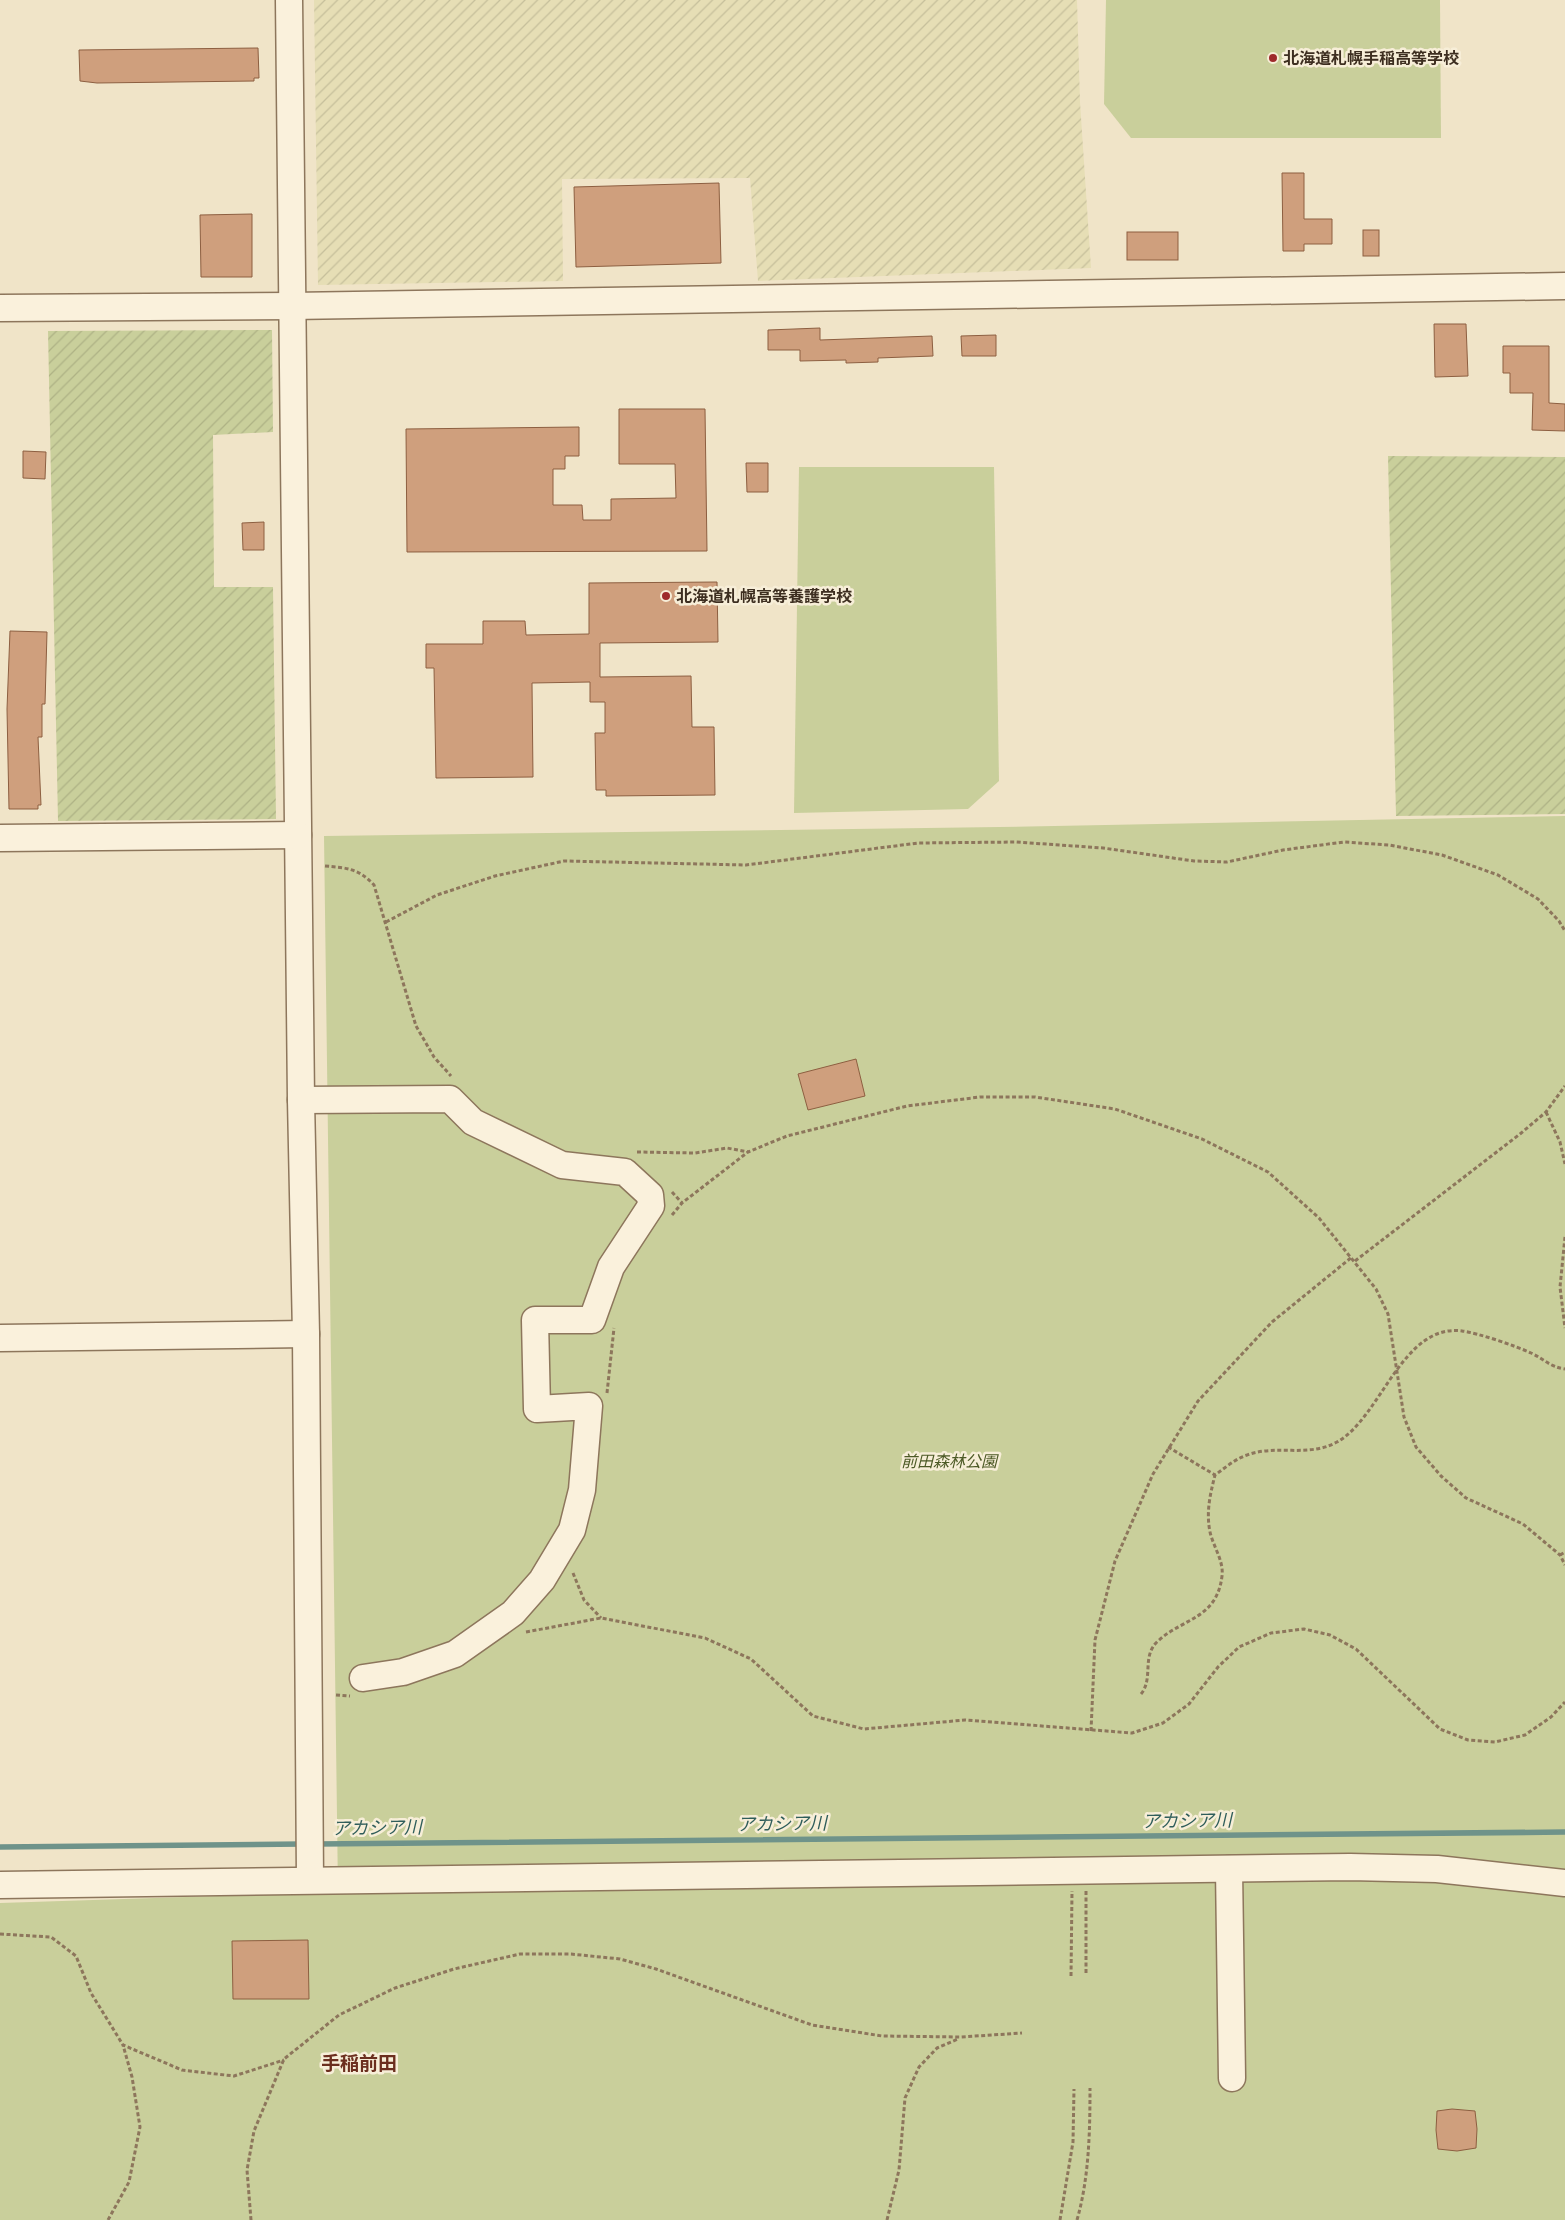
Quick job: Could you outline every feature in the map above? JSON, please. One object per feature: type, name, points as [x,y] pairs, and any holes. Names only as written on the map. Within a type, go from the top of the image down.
[{"type":"street","points":[[289,0],[301,1100],[306,1334],[310,1874]]},
{"type":"street","points":[[0,308],[292,306],[1565,286]]},
{"type":"street","points":[[0,838],[298,835]]},
{"type":"street","points":[[301,1100],[450,1099],[473,1122],[562,1165],[625,1172],[650,1195],[651,1206],[610,1267],[592,1320],[535,1320],[537,1409],[589,1406],[582,1490],[572,1530],[542,1580],[513,1613],[455,1654],[402,1672],[363,1678]]},
{"type":"street","points":[[0,1338],[306,1334]]},
{"type":"street","points":[[0,1885],[310,1874],[1078,1871],[1350,1867],[1437,1869],[1565,1883]]},
{"type":"street","points":[[1229,1868],[1232,2078]]},
{"type":"path","points":[[386,922],[437,895],[495,876],[564,861],[746,865],[918,843],[1016,842],[1103,848],[1194,861],[1227,862],[1283,850],[1344,842],[1389,845],[1442,855],[1498,875],[1538,899],[1559,921],[1565,931]]},
{"type":"path","points":[[324,866],[352,869],[364,874],[374,885],[416,1026],[434,1057],[454,1080]]},
{"type":"path","points":[[1355,1261],[1546,1112],[1565,1086]]},
{"type":"path","points":[[668,1219],[682,1203],[748,1152],[796,1134],[907,1106],[980,1097],[1035,1097],[1115,1109],[1202,1139],[1268,1172],[1319,1218],[1376,1289],[1388,1314],[1404,1417],[1416,1447],[1440,1476],[1466,1498],[1523,1524],[1560,1555],[1565,1566]]},
{"type":"path","points":[[1546,1112],[1560,1142],[1565,1164]]},
{"type":"path","points":[[634,1152],[695,1153],[727,1148],[748,1152]]},
{"type":"path","points":[[1565,1237],[1560,1287],[1565,1328]]},
{"type":"path","points":[[1091,1731],[1095,1640],[1115,1561],[1153,1474],[1198,1401],[1272,1322],[1352,1257]]},
{"type":"path","points":[[607,1396],[614,1327]]},
{"type":"path","points":[[1141,1694],[1145,1688],[1148,1674],[1147,1658],[1156,1642],[1174,1629],[1202,1615],[1215,1598],[1222,1576],[1210,1532],[1208,1504],[1215,1475],[1248,1454],[1309,1451],[1337,1442],[1357,1426],[1398,1370],[1426,1338],[1444,1331],[1463,1331],[1532,1354],[1552,1368],[1565,1369]]},
{"type":"path","points":[[1168,1447],[1215,1475]]},
{"type":"path","points":[[1560,1555],[1565,1552]]},
{"type":"path","points":[[568,1580],[577,1564]]},
{"type":"path","points":[[573,1573],[584,1600],[602,1618]]},
{"type":"path","points":[[531,1626],[525,1632],[602,1618],[705,1638],[751,1659],[814,1716],[864,1729],[965,1720],[1132,1733],[1162,1723],[1189,1704],[1218,1667],[1239,1647],[1271,1633],[1304,1629],[1330,1635],[1356,1649],[1440,1730],[1468,1740],[1495,1742],[1525,1734],[1551,1717],[1565,1702]]},
{"type":"path","points":[[1078,1871],[1086,1975]]},
{"type":"path","points":[[1071,1976],[1078,1871]]},
{"type":"path","points":[[0,1934],[51,1937],[76,1956],[91,1993],[123,2045],[132,2077],[140,2127],[128,2182],[108,2220]]},
{"type":"path","points":[[123,2045],[182,2070],[234,2076],[284,2059],[339,2014],[395,1988],[454,1968],[520,1954],[571,1954],[620,1959],[656,1969],[812,2025],[882,2036],[960,2037],[1022,2033]]},
{"type":"path","points":[[887,2220],[899,2170],[905,2098],[918,2067],[937,2048],[960,2037]]},
{"type":"path","points":[[251,2220],[247,2170],[254,2132],[284,2059]]},
{"type":"path","points":[[1077,2220],[1082,2202],[1090,2131],[1090,2088]]},
{"type":"path","points":[[1060,2220],[1073,2142],[1074,2089]]},
{"type":"shaded area","points":[[314,0],[1077,0],[1080,102],[1091,268],[758,281],[750,178],[562,179],[563,281],[318,285]]},
{"type":"green space","name":"北海道札幌手稲高等学校","points":[[1106,0],[1440,0],[1441,138],[1131,138],[1104,104]]},
{"type":"green space","points":[[272,330],[273,432],[213,435],[214,587],[273,587],[276,819],[58,821],[48,331]]},
{"type":"green space","points":[[1388,456],[1565,457],[1565,814],[1396,816]]},
{"type":"green space","points":[[799,467],[994,467],[999,781],[968,809],[794,813]]},
{"type":"green space","name":"前田森林公園","points":[[1565,816],[1565,2220],[0,2220],[0,1903],[338,1892],[324,836],[999,827]]},
{"type":"building","points":[[258,48],[259,78],[254,78],[254,81],[97,83],[80,81],[79,50]]},
{"type":"building","points":[[1282,173],[1304,173],[1304,219],[1332,219],[1332,244],[1304,244],[1304,251],[1283,251]]},
{"type":"building","points":[[719,183],[721,263],[576,267],[574,187]]},
{"type":"building","points":[[252,214],[252,277],[201,277],[200,215]]},
{"type":"building","points":[[1363,230],[1379,230],[1379,256],[1363,256]]},
{"type":"building","points":[[1127,232],[1178,232],[1178,260],[1127,260]]},
{"type":"building","points":[[1434,324],[1466,324],[1468,376],[1435,377]]},
{"type":"building","points":[[820,328],[820,340],[932,336],[933,356],[878,358],[878,362],[846,363],[846,360],[800,361],[800,350],[768,350],[768,330]]},
{"type":"building","points":[[996,335],[996,356],[962,356],[961,336]]},
{"type":"building","points":[[1503,346],[1549,346],[1549,403],[1565,404],[1565,431],[1532,430],[1533,393],[1510,393],[1510,373],[1503,373]]},
{"type":"building","points":[[619,409],[705,409],[707,551],[407,552],[406,429],[579,427],[579,456],[565,456],[565,469],[553,469],[553,505],[582,505],[583,520],[611,520],[611,499],[676,498],[675,464],[619,464]]},
{"type":"building","points":[[23,451],[46,452],[45,479],[23,478]]},
{"type":"building","points":[[746,463],[768,463],[768,492],[747,492]]},
{"type":"building","points":[[264,522],[264,550],[243,550],[242,523]]},
{"type":"building","points":[[717,582],[718,642],[600,643],[600,677],[691,676],[692,727],[714,727],[715,795],[606,796],[606,790],[596,790],[595,733],[605,733],[605,702],[590,702],[590,682],[532,683],[533,777],[436,778],[434,668],[426,668],[426,644],[483,644],[483,621],[525,621],[526,635],[589,634],[589,583]]},
{"type":"building","points":[[10,631],[47,632],[45,704],[42,704],[42,737],[38,737],[41,805],[38,805],[38,809],[9,809],[7,709]]},
{"type":"building","points":[[856,1059],[865,1096],[808,1110],[798,1074]]},
{"type":"building","points":[[308,1940],[309,1999],[233,1999],[232,1941]]},
{"type":"building","points":[[1452,2109],[1475,2111],[1477,2129],[1476,2148],[1457,2151],[1438,2149],[1437,2111]]},
{"type":"waterway","name":"アカシア川","points":[[317,1844],[1565,1832]]},
{"type":"waterway","name":"アカシア川","points":[[0,1847],[303,1844]]},
{"type":"place","name":"北海道札幌手稲高等学校","points":[[1273,58]]},
{"type":"place","name":"北海道札幌高等養護学校","points":[[666,596]]},
{"type":"district","name":"手稲前田","points":[[359,2063]]}]
